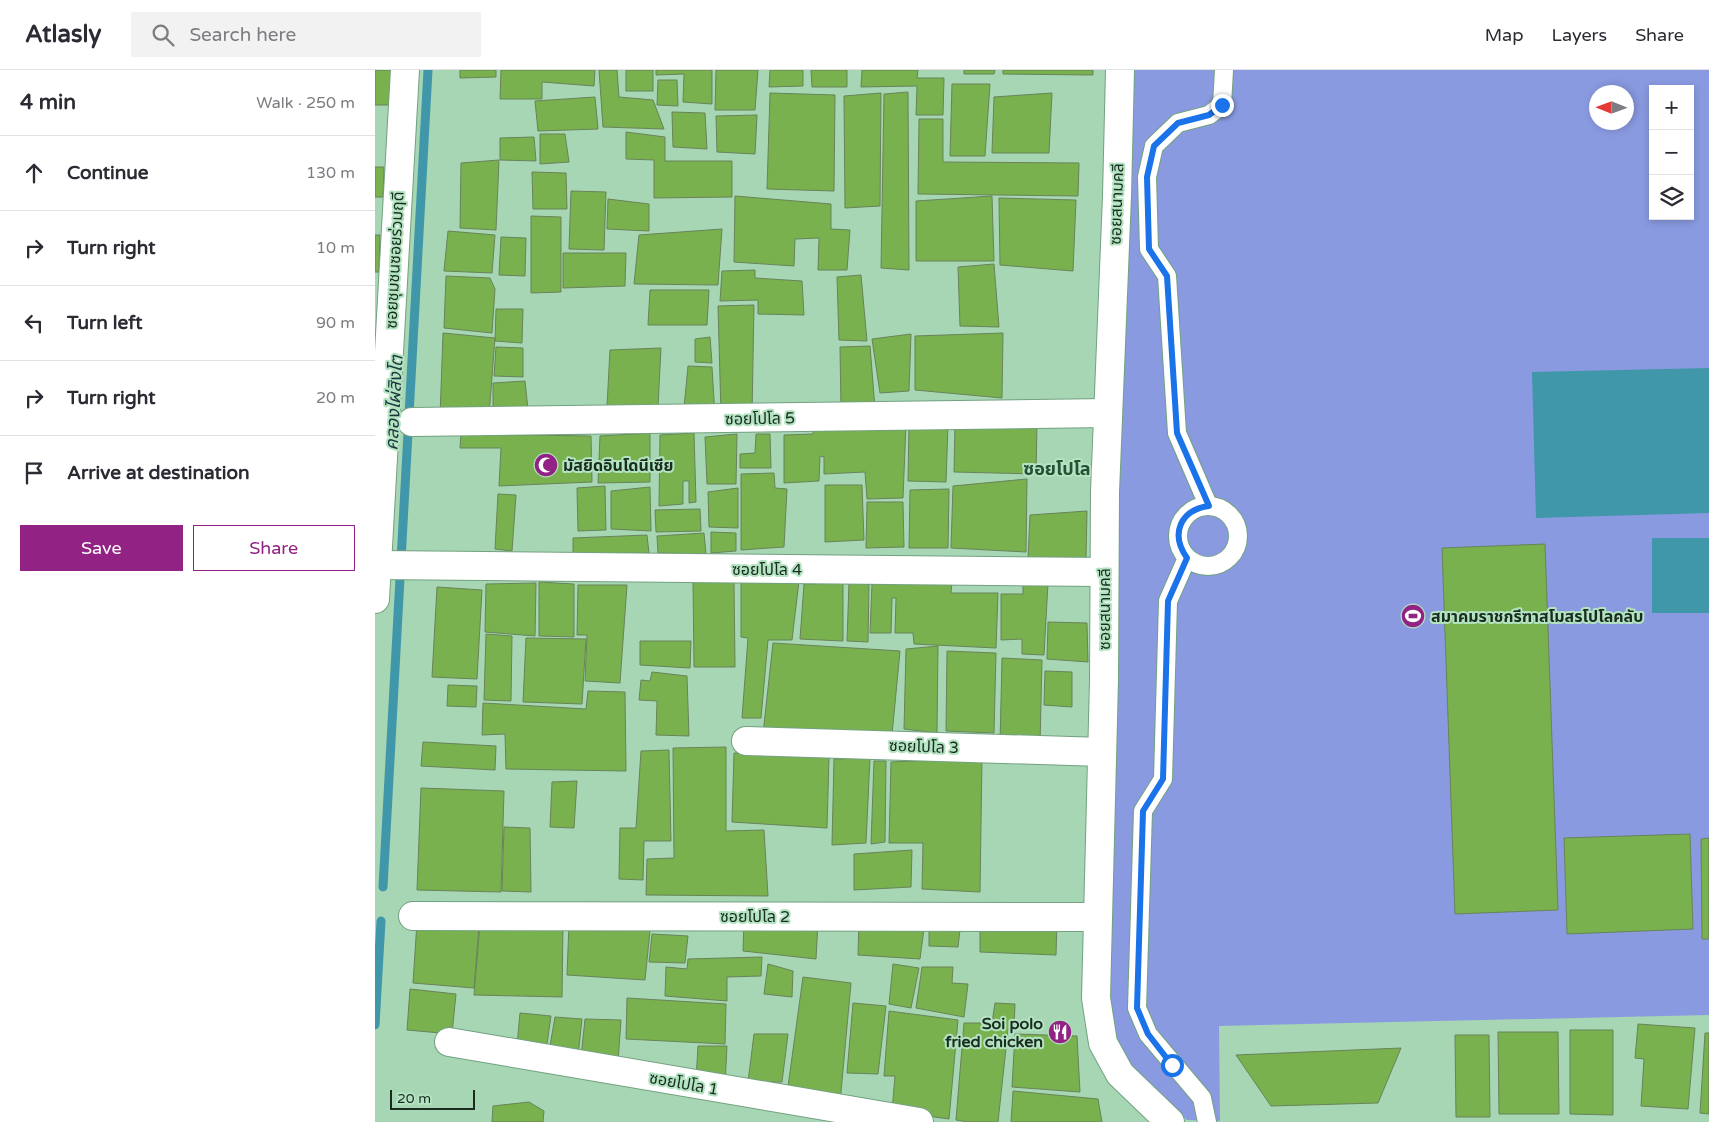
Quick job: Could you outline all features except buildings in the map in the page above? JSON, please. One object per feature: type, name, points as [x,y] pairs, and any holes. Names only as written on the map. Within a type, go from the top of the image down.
[{"type":"street","name":"ซอยชุมชนซอยร่วมฤดี","points":[[375,599],[385,565],[405,70]]},
{"type":"street","name":"ซอยสนามคลี","points":[[1120,70],[1108,413],[1096,998],[1103,1043],[1120,1074],[1170,1122]]},
{"type":"street","name":"ซอยโปโล 5","points":[[412,422],[1108,413]]},
{"type":"street","name":"ซอยโปโล 4","points":[[385,565],[1104,572]]},
{"type":"street","name":"ซอยโปโล 3","points":[[746,741],[1102,752]]},
{"type":"street","name":"ซอยโปโล 2","points":[[413,916],[1098,916]]},
{"type":"street","name":"ซอยโปโล 1","points":[[449,1042],[919,1122]]},
{"type":"lane","points":[[1209,506],[1177,433],[1167,276],[1149,249],[1147,177],[1154,146],[1178,123],[1209,115],[1222,105],[1224,70]]},
{"type":"lane","points":[[1198,507],[1218,507],[1226,511],[1233,518],[1239,536],[1237,546],[1232,555],[1224,562],[1215,566],[1195,564],[1187,558],[1181,550],[1178,539],[1182,520],[1198,507]]},
{"type":"lane","points":[[1187,558],[1168,601],[1163,779],[1143,811],[1137,1008],[1148,1034],[1202,1098],[1207,1122]]},
{"type":"shaded area","name":"สมาคมราชกรีฑาสโมสรโปโลคลับ","points":[[1130,70],[1709,70],[1709,1015],[1219,1026],[1220,1121],[1187,1120],[1142,1083],[1107,1021]]},
{"type":"shaded area","points":[[1709,368],[1709,513],[1536,518],[1532,372]]},
{"type":"shaded area","points":[[1652,538],[1709,538],[1709,613],[1652,613]]},
{"type":"waterway","name":"คลองไผ่สิงโต","points":[[383,887],[428,70]]},
{"type":"waterway","name":"คลองไผ่สิงโต","points":[[375,1025],[381,921]]},
{"type":"place","name":"มัสยิดอินโดนีเซีย","points":[[546,465]]},
{"type":"place","name":"สมาคมราชกรีฑาสโมสรโปโลคลับ","points":[[1413,616]]},
{"type":"place","name":"Soi polo fried chicken","points":[[1060,1032]]},
{"type":"district","name":"ซอยโปโล","points":[[1057,469]]},
{"type":"route","points":[[1172,1065],[1148,1034],[1137,1008],[1143,811],[1163,779],[1168,601],[1187,558],[1181,550],[1178,539],[1179,529],[1182,520],[1190,512],[1198,507],[1209,506],[1177,433],[1167,276],[1149,249],[1147,177],[1154,146],[1178,123],[1209,115],[1222,105]]}]
